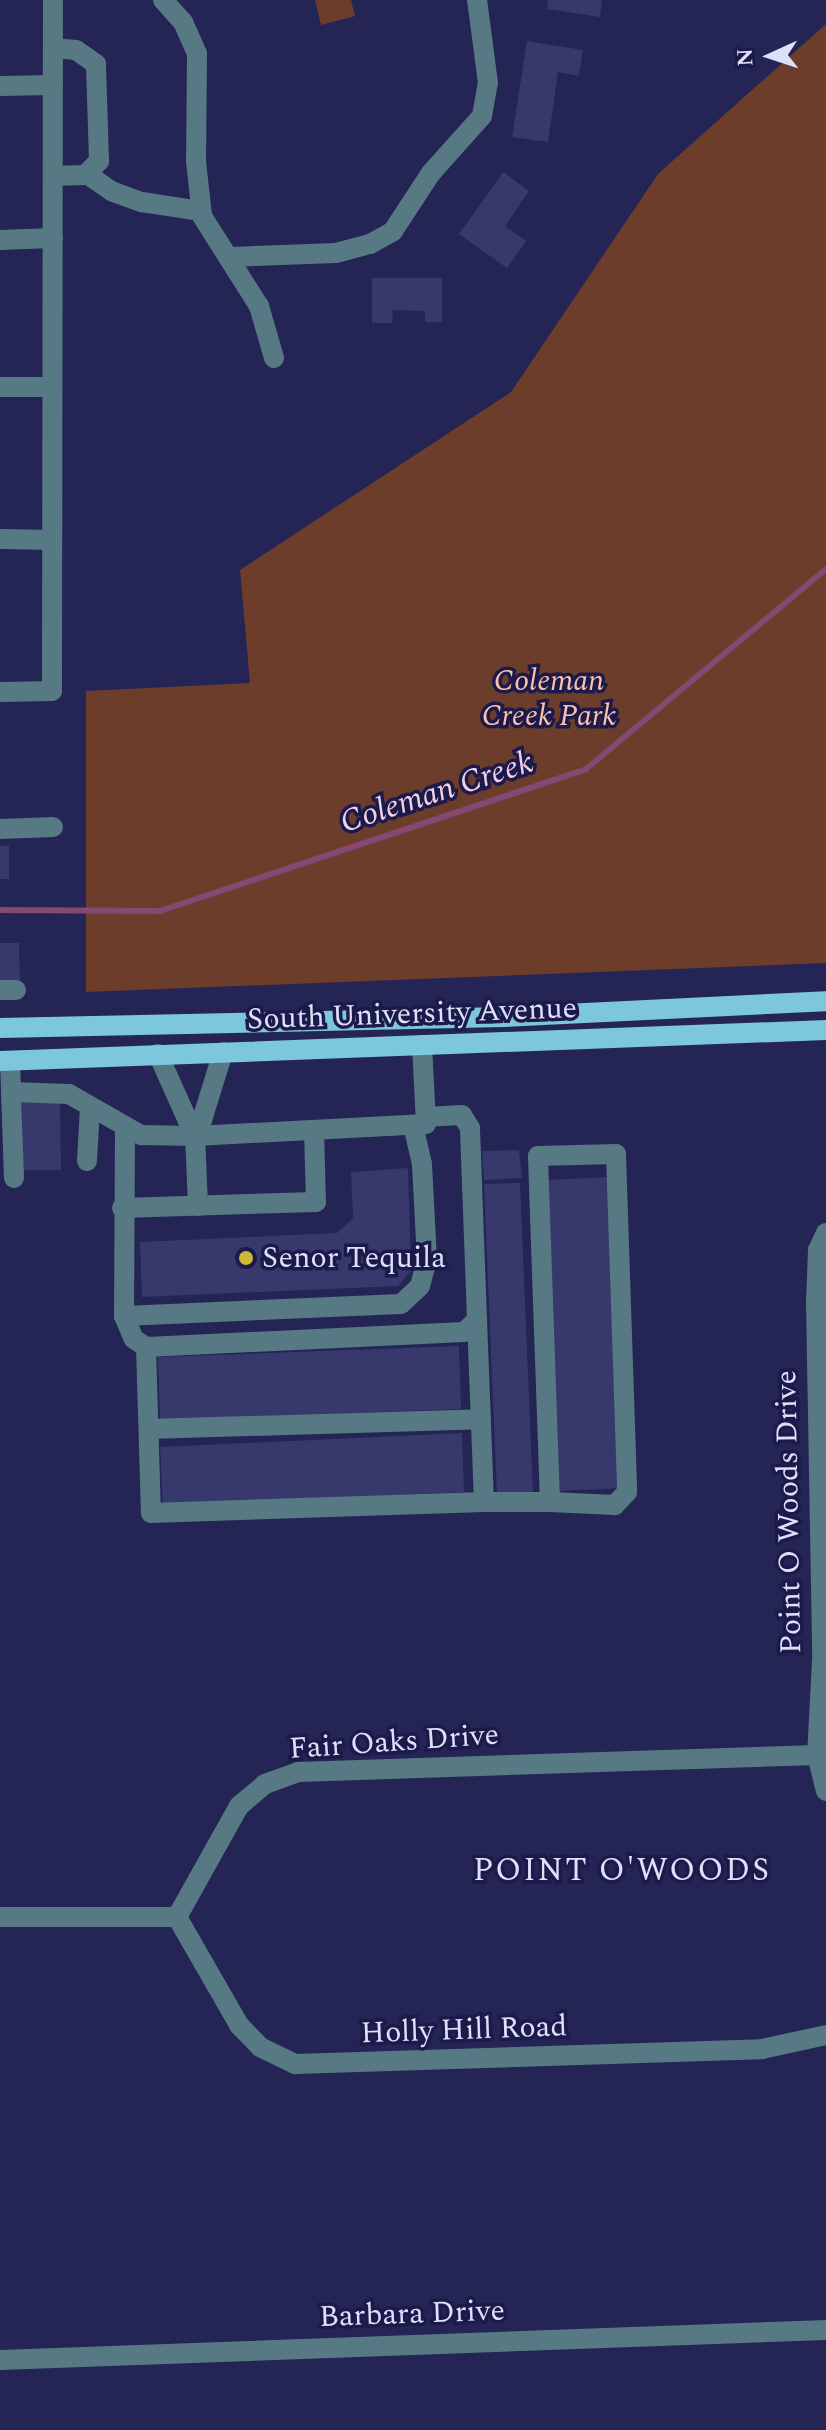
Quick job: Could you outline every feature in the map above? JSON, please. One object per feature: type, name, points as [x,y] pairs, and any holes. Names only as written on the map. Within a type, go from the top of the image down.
[{"type":"main road","name":"South University Avenue","points":[[0,1028],[503,1017],[826,1001]]},
{"type":"main road","name":"South University Avenue","points":[[5,1061],[826,1030]]},
{"type":"street","points":[[0,692],[52,691],[53,0]]},
{"type":"street","points":[[163,0],[183,22],[197,53],[201,211],[259,306],[274,358]]},
{"type":"street","points":[[230,257],[336,253],[370,244],[393,231],[431,173],[482,116],[488,83],[477,0]]},
{"type":"street","points":[[53,48],[76,50],[96,64],[99,161],[87,174]]},
{"type":"street","points":[[0,86],[53,85]]},
{"type":"street","points":[[53,176],[87,174],[142,202],[201,211]]},
{"type":"street","points":[[0,240],[53,238]]},
{"type":"street","points":[[0,387],[52,387]]},
{"type":"street","points":[[0,539],[52,540]]},
{"type":"street","points":[[0,829],[53,827]]},
{"type":"street","points":[[124,1316],[401,1304],[420,1286],[427,1260],[419,1121],[422,1045]]},
{"type":"street","points":[[195,1130],[202,1120],[223,1052]]},
{"type":"street","points":[[158,1054],[195,1130],[198,1206]]},
{"type":"street","points":[[5,1061],[11,1092],[14,1178]]},
{"type":"street","points":[[11,1092],[52,1091],[90,1107],[141,1135],[195,1130],[314,1130],[462,1115],[470,1128],[484,1502]]},
{"type":"street","points":[[87,1161],[90,1107]]},
{"type":"street","points":[[125,1128],[122,1208],[124,1316],[134,1339],[146,1347],[464,1332],[477,1320]]},
{"type":"street","points":[[122,1208],[316,1202],[314,1130]]},
{"type":"street","points":[[146,1347],[151,1513],[484,1502],[615,1505],[627,1492],[616,1154],[538,1156],[550,1502]]},
{"type":"street","name":"Point O Woods Drive","points":[[826,1233],[818,1250],[816,1301],[822,1661],[817,1755],[826,1791]]},
{"type":"street","points":[[149,1429],[481,1419]]},
{"type":"street","name":"Fair Oaks Drive","points":[[177,1917],[239,1806],[265,1784],[298,1772],[817,1755]]},
{"type":"street","points":[[0,1917],[177,1917]]},
{"type":"street","name":"Holly Hill Road","points":[[177,1917],[239,2025],[260,2047],[295,2064],[762,2049],[826,2035]]},
{"type":"street","name":"Barbara Drive","points":[[0,2360],[826,2330]]},
{"type":"green space","points":[[315,0],[351,0],[355,16],[321,25]]},
{"type":"green space","name":"Coleman Creek Park","points":[[826,24],[826,963],[86,992],[86,691],[250,683],[240,570],[511,392],[658,174]]},
{"type":"building","points":[[548,0],[602,0],[600,17],[547,9]]},
{"type":"building","points":[[527,41],[583,50],[579,76],[558,72],[548,142],[512,137]]},
{"type":"building","points":[[503,172],[529,191],[505,226],[526,241],[507,268],[459,234]]},
{"type":"building","points":[[372,278],[442,278],[442,322],[425,322],[425,311],[393,310],[392,323],[372,323]]},
{"type":"building","points":[[0,846],[9,846],[9,879],[0,879]]},
{"type":"building","points":[[0,943],[19,943],[20,982],[0,982]]},
{"type":"building","points":[[60,1101],[61,1170],[23,1170],[22,1102]]},
{"type":"building","points":[[519,1150],[522,1178],[484,1180],[482,1151]]},
{"type":"building","points":[[408,1168],[411,1271],[398,1286],[142,1297],[140,1242],[337,1233],[353,1218],[351,1172]]},
{"type":"building","points":[[610,1177],[622,1488],[559,1491],[547,1180]]},
{"type":"building","points":[[520,1183],[533,1493],[497,1495],[484,1184]]},
{"type":"building","points":[[459,1346],[461,1409],[160,1420],[158,1357]]},
{"type":"building","points":[[462,1433],[464,1492],[163,1506],[160,1447]]},
{"type":"waterway","name":"Coleman Creek","points":[[0,910],[160,911],[586,769],[826,569]]},
{"type":"place","name":"Senor Tequila","points":[[246,1258]]},
{"type":"district","name":"POINT O'WOODS","points":[[622,1871]]}]
